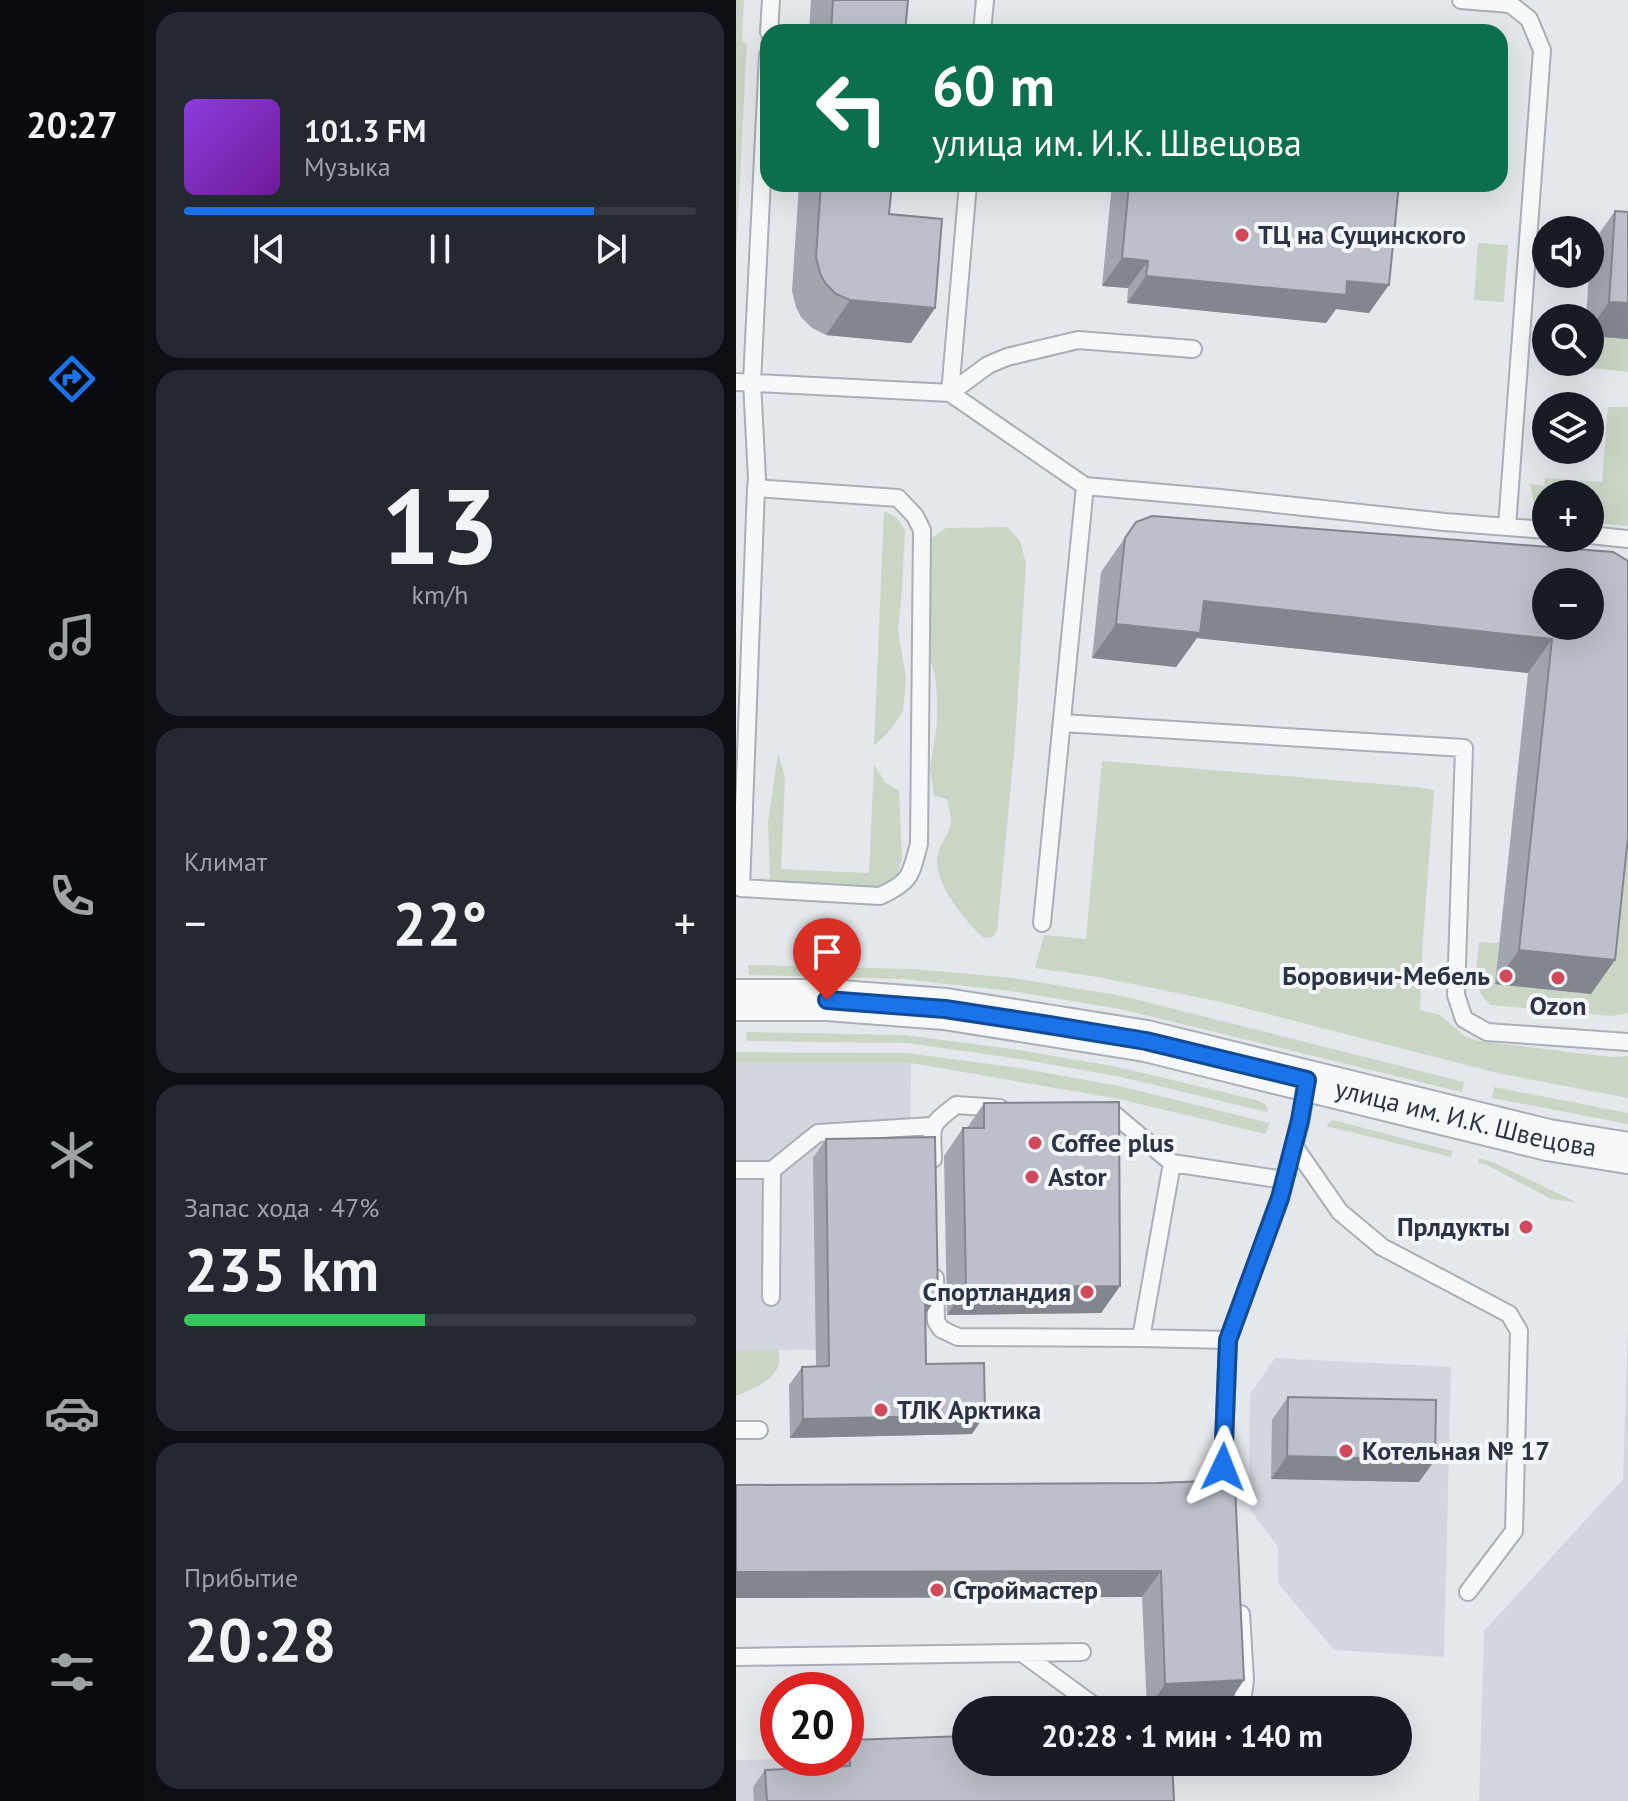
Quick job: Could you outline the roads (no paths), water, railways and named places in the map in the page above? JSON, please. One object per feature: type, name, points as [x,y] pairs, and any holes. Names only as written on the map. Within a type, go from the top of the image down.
[{"type":"street","name":"улица им. И.К. Швецова","points":[[736,1000],[827,1000],[945,1009],[1146,1041],[1548,1140],[1628,1153]]},
{"type":"lane","points":[[770,24],[771,0]]},
{"type":"lane","points":[[983,24],[985,0]]},
{"type":"lane","points":[[1461,0],[1510,4],[1529,19],[1542,50],[1507,527]]},
{"type":"lane","points":[[756,488],[898,498],[915,516],[922,530],[919,844],[909,877],[880,896],[741,888],[756,488],[744,382],[760,164]]},
{"type":"lane","points":[[950,393],[967,192]]},
{"type":"lane","points":[[950,393],[988,365],[1007,357],[1078,340],[1193,349]]},
{"type":"lane","points":[[744,382],[950,393],[1085,486],[1532,529]]},
{"type":"lane","points":[[1042,923],[1085,486]]},
{"type":"lane","points":[[1604,536],[1628,539]]},
{"type":"lane","points":[[1062,723],[1464,748],[1456,995],[1464,1019],[1487,1032],[1628,1042]]},
{"type":"lane","points":[[1229,1512],[1222,1499],[1228,1340],[1285,1180],[1307,1080]]},
{"type":"lane","points":[[933,1171],[932,1126],[956,1105],[1020,1109]]},
{"type":"lane","points":[[1084,1113],[1115,1115],[1172,1163],[1285,1180]]},
{"type":"lane","points":[[736,1170],[772,1170],[818,1133],[932,1126]]},
{"type":"lane","points":[[1294,1146],[1340,1212],[1382,1247],[1509,1314],[1519,1331],[1514,1531],[1468,1592]]},
{"type":"lane","points":[[1141,1338],[1172,1163]]},
{"type":"lane","points":[[771,1297],[772,1170]]},
{"type":"lane","points":[[935,1261],[936,1321],[941,1329],[958,1337],[1228,1340]]},
{"type":"lane","points":[[736,1430],[759,1430]]},
{"type":"lane","points":[[1240,1602],[1245,1680],[1243,1696]]},
{"type":"lane","points":[[736,1657],[1082,1652]]},
{"type":"lane","points":[[1022,1653],[1081,1696]]},
{"type":"place","name":"ТЦ на Сущинского","points":[[1242,235]]},
{"type":"place","name":"Боровичи-Мебель","points":[[1506,976]]},
{"type":"place","name":"Ozon","points":[[1558,978]]},
{"type":"place","name":"Coffee plus","points":[[1035,1143]]},
{"type":"place","name":"Astor","points":[[1032,1177]]},
{"type":"place","name":"Прлдукты","points":[[1526,1227]]},
{"type":"place","name":"Спортландия","points":[[1087,1292]]},
{"type":"place","name":"ТЛК Арктика","points":[[881,1410]]},
{"type":"place","name":"Котельная № 17","points":[[1346,1451]]},
{"type":"place","name":"Строймастер","points":[[937,1590]]}]
